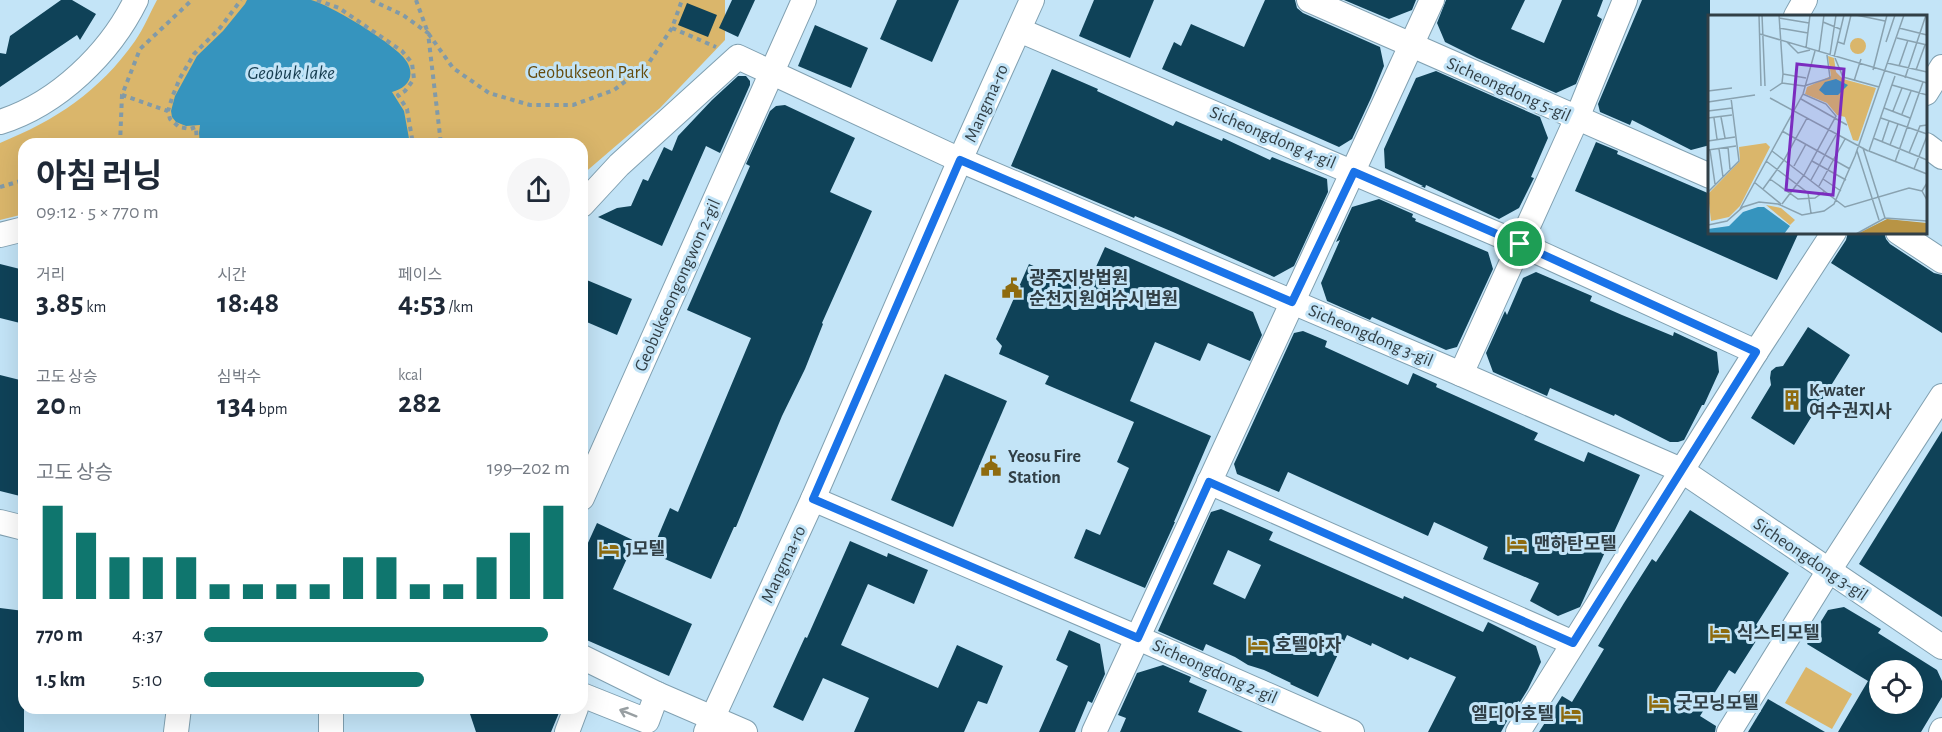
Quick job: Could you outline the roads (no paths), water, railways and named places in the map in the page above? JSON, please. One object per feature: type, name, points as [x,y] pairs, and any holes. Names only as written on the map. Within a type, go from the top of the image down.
[{"type":"street","points":[[0,122],[60,92],[100,55],[136,0]]},
{"type":"street","name":"Geobukseongongwon 2-gil","points":[[588,485],[804,0]]},
{"type":"street","name":"Mangma-ro","points":[[709,725],[813,499],[1032,0]]},
{"type":"street","name":"Sicheongdong 5-gil","points":[[1309,0],[1708,175]]},
{"type":"street","points":[[1094,732],[1432,0]]},
{"type":"street","points":[[1461,374],[1577,118],[1625,0]]},
{"type":"street","points":[[1797,15],[1805,0]]},
{"type":"street","name":"Sicheongdong 4-gil","points":[[1019,30],[1520,244],[1756,352]]},
{"type":"street","points":[[588,199],[619,165],[738,57],[960,160]]},
{"type":"street","points":[[1927,91],[1942,67]]},
{"type":"street","points":[[1927,146],[1942,157]]},
{"type":"street","name":"Sicheongdong 3-gil","points":[[960,160],[1681,470],[1828,572],[1942,647]]},
{"type":"street","points":[[0,235],[18,230]]},
{"type":"street","points":[[1518,732],[1681,470],[1833,234]]},
{"type":"street","points":[[1901,234],[1942,261]]},
{"type":"street","points":[[1729,732],[1828,572],[1942,396]]},
{"type":"street","points":[[1209,482],[1573,643]]},
{"type":"street","name":"Sicheongdong 2-gil","points":[[813,499],[1138,638],[1301,722],[1352,732]]},
{"type":"street","points":[[0,522],[18,526]]},
{"type":"street","points":[[588,660],[657,694],[709,725],[745,732]]},
{"type":"street","points":[[588,697],[647,721],[657,694]]},
{"type":"street","points":[[176,732],[178,714]]},
{"type":"street","points":[[330,714],[331,732]]},
{"type":"street","points":[[567,732],[574,714]]},
{"type":"water","name":"Geobuk lake","points":[[247,0],[311,0],[363,26],[391,46],[410,68],[408,82],[402,88],[392,92],[404,111],[409,138],[199,138],[200,125],[186,126],[176,122],[171,111],[175,96],[197,56],[223,31]]},
{"type":"place","name":"광주지방법원 순천지원여수시법원","points":[[1012,288]]},
{"type":"place","name":"K-water 여수권지사","points":[[1792,400]]},
{"type":"place","name":"Yeosu Fire Station","points":[[991,466]]},
{"type":"place","name":"맨하탄모텔","points":[[1517,544]]},
{"type":"place","name":"J모텔","points":[[609,549]]},
{"type":"place","name":"식스티모텔","points":[[1720,633]]},
{"type":"place","name":"호텔야자","points":[[1258,645]]},
{"type":"place","name":"굿모닝모텔","points":[[1659,703]]},
{"type":"place","name":"엘디아호텔","points":[[1571,714]]},
{"type":"park label","name":"Geobukseon Park","points":[[588,72]]}]
